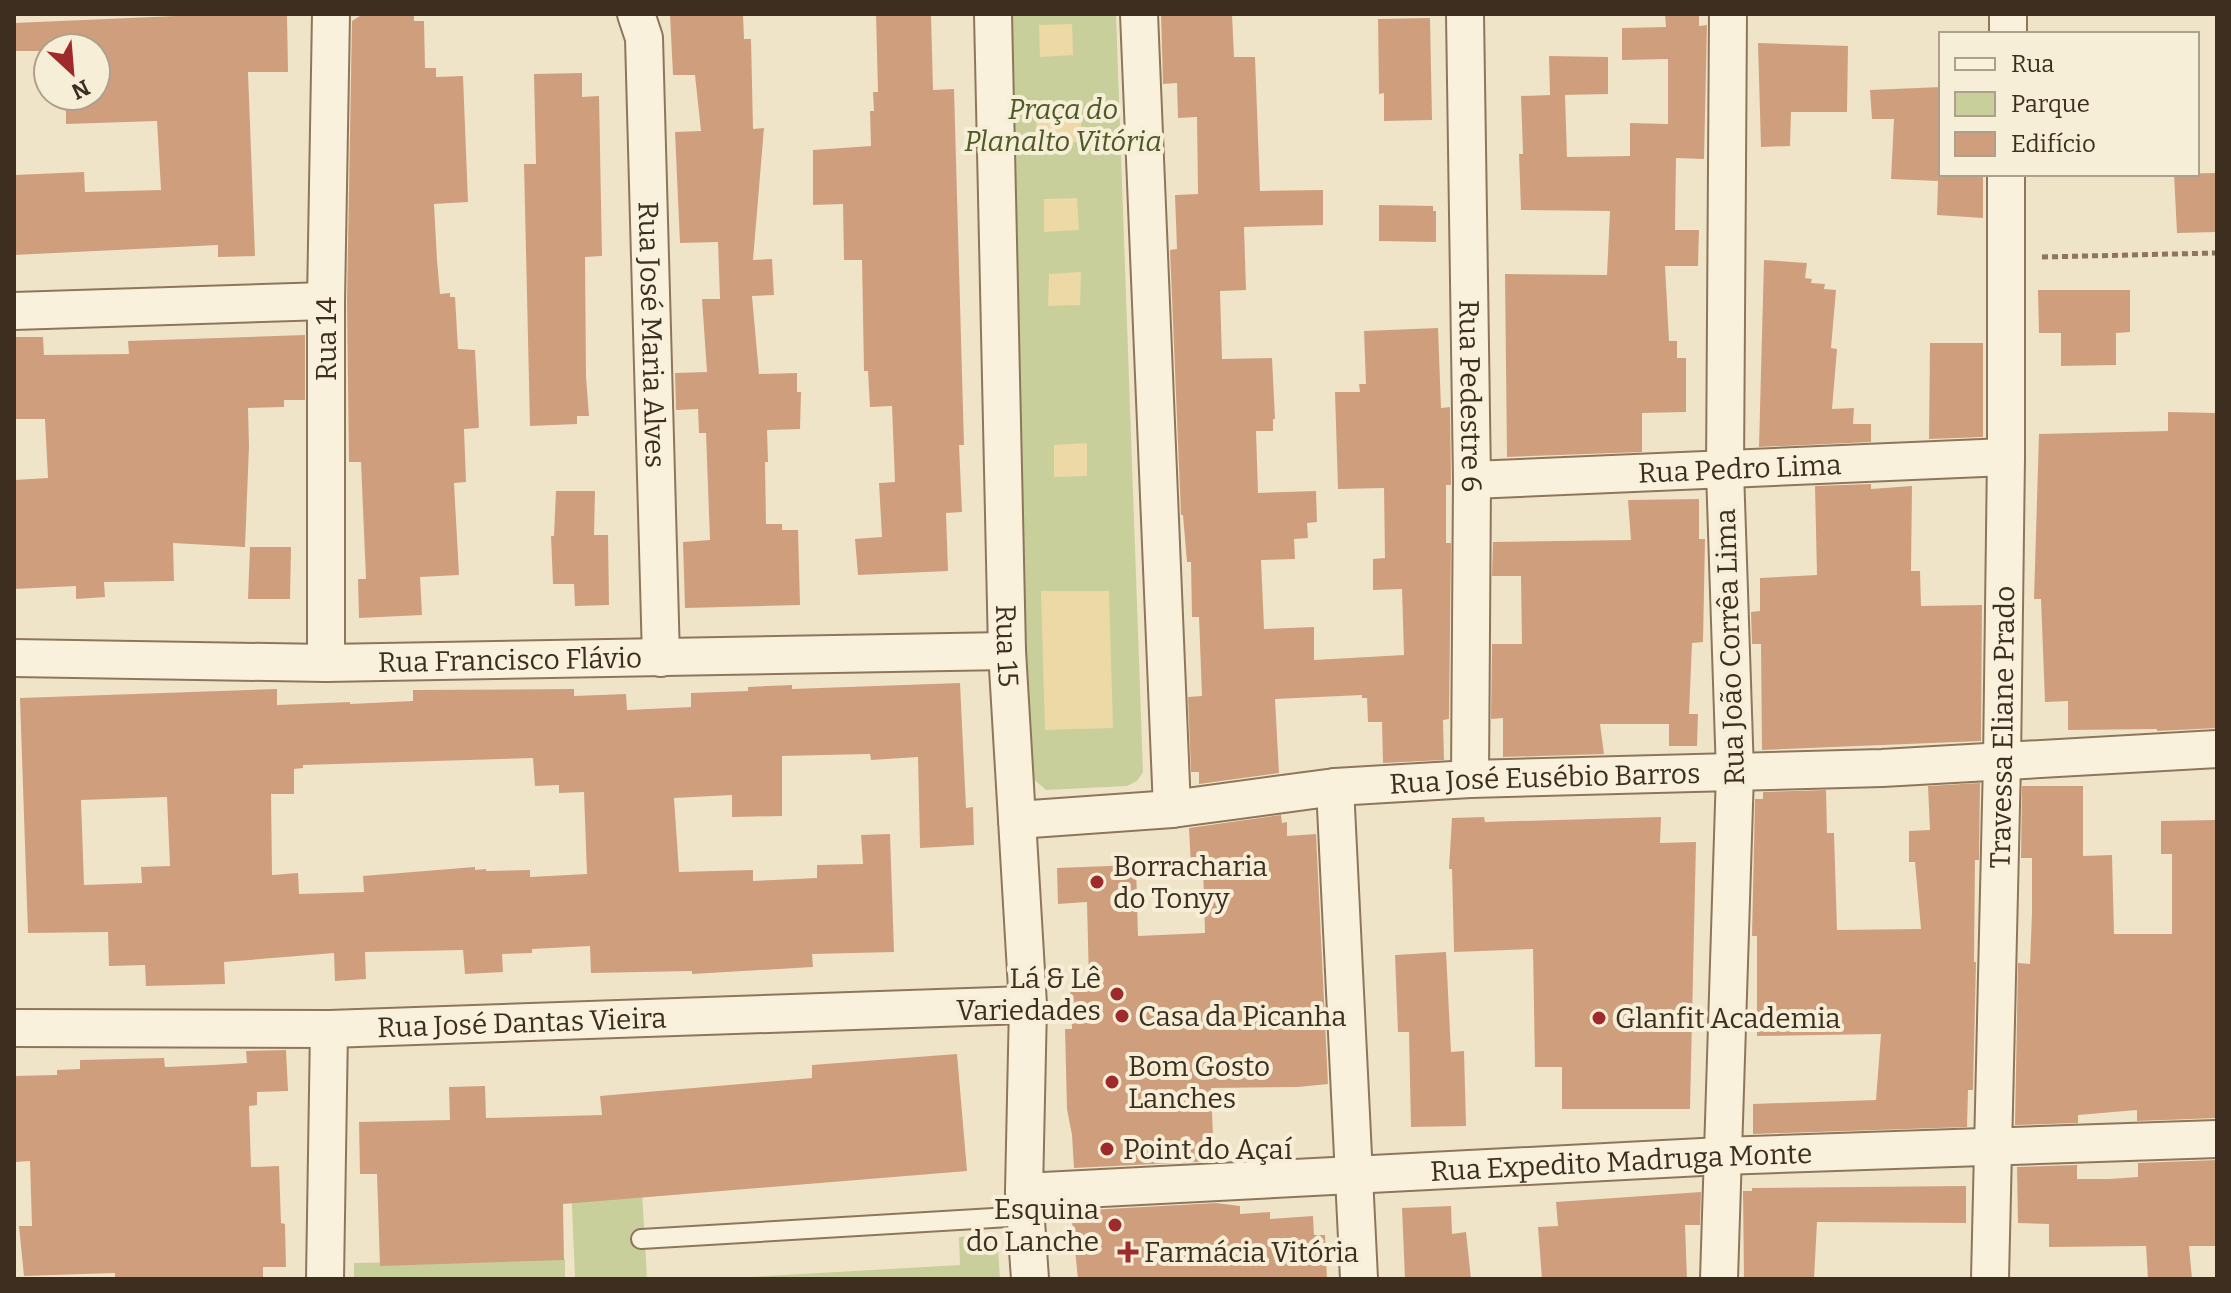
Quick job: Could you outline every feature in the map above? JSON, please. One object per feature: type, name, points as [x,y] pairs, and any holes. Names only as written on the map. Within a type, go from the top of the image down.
[{"type":"street","name":"Rua 14","points":[[326,663],[326,301],[331,14]]},
{"type":"street","name":"Rua José Maria Alves","points":[[636,14],[644,38],[661,658]]},
{"type":"street","name":"Rua 15","points":[[993,14],[1007,651],[1028,1005],[1025,1204],[1030,1279]]},
{"type":"street","points":[[1139,14],[1172,809]]},
{"type":"street","name":"Rua Pedestre 6","points":[[1465,14],[1472,480],[1470,779]]},
{"type":"street","name":"Rua João Corrêa Lima","points":[[1719,1279],[1735,773],[1725,471],[1728,14]]},
{"type":"street","name":"Travessa Eliane Prado","points":[[1990,1279],[2002,762],[2006,176]]},
{"type":"street","points":[[14,311],[326,301]]},
{"type":"street","name":"Rua Pedro Lima","points":[[1472,480],[2006,457]]},
{"type":"street","name":"Rua Francisco Flávio","points":[[14,658],[326,663],[1007,651]]},
{"type":"street","name":"Rua José Eusébio Barros","points":[[1017,820],[1172,809],[1335,787],[1470,779],[1735,773],[2217,749]]},
{"type":"street","points":[[1335,787],[1359,1279]]},
{"type":"street","name":"Rua José Dantas Vieira","points":[[14,1028],[329,1029],[1028,1005]]},
{"type":"street","points":[[325,1279],[329,1029]]},
{"type":"street","name":"Rua Expedito Madruga Monte","points":[[1025,1204],[1353,1175],[1721,1156],[2217,1139]]},
{"type":"lane","points":[[641,1239],[1025,1204]]},
{"type":"path","points":[[2005,257],[2217,253]]},
{"type":"green space","name":"Praça do Planalto Vitória","points":[[1004,14],[1116,14],[1143,772],[1137,781],[1127,786],[1046,790],[1031,777]]},
{"type":"green space","points":[[571,1184],[642,1191],[647,1279],[575,1279]]},
{"type":"green space","points":[[997,1234],[1000,1279],[714,1279],[960,1265],[959,1237]]},
{"type":"green space","points":[[565,1259],[565,1279],[354,1279],[354,1263]]},
{"type":"sand","points":[[1072,24],[1073,55],[1040,57],[1039,25]]},
{"type":"sand","points":[[1081,113],[1081,142],[1037,141],[1036,114]]},
{"type":"sand","points":[[1077,198],[1079,230],[1044,232],[1044,199]]},
{"type":"sand","points":[[1081,272],[1080,305],[1048,306],[1049,274]]},
{"type":"sand","points":[[1087,443],[1087,476],[1054,477],[1054,445]]},
{"type":"sand","points":[[1041,591],[1109,591],[1113,728],[1045,730]]},
{"type":"building","points":[[287,14],[288,72],[248,72],[255,256],[218,257],[218,245],[14,255],[14,175],[84,172],[85,192],[161,190],[157,121],[66,124],[66,112],[112,112],[112,32],[32,32],[32,51],[14,51],[14,23]]},
{"type":"building","points":[[363,14],[414,14],[414,21],[424,21],[425,68],[436,68],[436,77],[463,76],[468,202],[434,204],[440,294],[450,293],[450,297],[455,297],[458,349],[475,350],[479,428],[464,429],[466,482],[454,483],[459,575],[420,577],[422,615],[359,618],[358,579],[366,579],[361,462],[349,462],[347,301],[352,21]]},
{"type":"building","points":[[670,14],[743,14],[744,39],[751,39],[753,129],[764,128],[753,260],[772,259],[774,295],[752,296],[759,374],[797,373],[797,392],[801,392],[800,429],[767,430],[766,524],[782,524],[782,530],[798,530],[800,605],[685,608],[683,542],[710,540],[706,433],[699,433],[698,409],[676,410],[675,373],[707,372],[702,299],[720,299],[718,242],[680,243],[675,132],[701,131],[695,75],[673,75]]},
{"type":"building","points":[[876,14],[931,14],[933,90],[954,89],[964,445],[959,445],[962,512],[946,513],[948,571],[858,575],[855,539],[882,537],[879,483],[895,482],[892,406],[870,407],[868,371],[864,371],[862,260],[844,260],[843,204],[813,205],[813,150],[871,146],[870,111],[874,111],[873,92],[878,92]]},
{"type":"building","points":[[1161,14],[1232,14],[1234,57],[1255,57],[1260,191],[1323,190],[1323,225],[1244,227],[1246,290],[1220,291],[1222,359],[1272,358],[1275,419],[1273,431],[1256,431],[1258,493],[1316,491],[1317,522],[1307,523],[1308,538],[1294,539],[1295,559],[1261,560],[1264,629],[1314,627],[1314,660],[1404,655],[1402,589],[1373,590],[1373,559],[1385,558],[1384,488],[1338,489],[1335,392],[1360,392],[1359,384],[1366,384],[1364,331],[1438,328],[1441,408],[1450,407],[1451,485],[1446,485],[1446,543],[1451,543],[1449,719],[1443,720],[1444,760],[1383,763],[1382,722],[1368,722],[1367,698],[1362,698],[1362,695],[1275,699],[1279,773],[1199,784],[1199,772],[1191,772],[1188,697],[1202,696],[1199,617],[1192,617],[1191,562],[1187,562],[1181,515],[1170,250],[1177,249],[1175,195],[1198,194],[1197,117],[1178,118],[1177,83],[1163,84]]},
{"type":"building","points":[[1665,14],[1699,14],[1699,26],[1707,25],[1704,159],[1676,158],[1675,230],[1699,230],[1698,266],[1665,266],[1669,341],[1677,341],[1677,358],[1686,358],[1686,412],[1642,413],[1642,452],[1507,457],[1505,274],[1607,275],[1610,211],[1521,210],[1521,96],[1550,95],[1549,56],[1608,57],[1608,94],[1565,95],[1567,157],[1630,156],[1630,123],[1668,124],[1668,59],[1622,60],[1622,28],[1666,27]]},
{"type":"building","points":[[1430,18],[1432,120],[1384,121],[1384,93],[1379,94],[1378,19]]},
{"type":"building","points":[[1758,43],[1848,46],[1847,112],[1791,112],[1790,146],[1761,147]]},
{"type":"building","points":[[582,73],[582,97],[599,96],[602,256],[585,257],[589,416],[577,416],[577,424],[530,426],[524,164],[536,164],[534,74]]},
{"type":"building","points":[[1939,87],[1939,176],[1983,176],[1983,218],[1937,215],[1938,181],[1891,179],[1894,119],[1872,119],[1870,90]]},
{"type":"building","points":[[2199,173],[2217,173],[2217,232],[2177,233],[2174,176],[2199,176]]},
{"type":"building","points":[[1379,205],[1433,206],[1433,211],[1436,211],[1436,242],[1379,241]]},
{"type":"building","points":[[1764,260],[1807,263],[1805,278],[1812,279],[1811,283],[1825,284],[1824,289],[1836,290],[1831,348],[1837,349],[1832,409],[1854,408],[1853,424],[1871,424],[1871,442],[1759,447]]},
{"type":"building","points":[[2038,290],[2130,290],[2130,332],[2116,333],[2116,365],[2061,366],[2061,333],[2039,333]]},
{"type":"building","points":[[305,335],[305,400],[284,400],[284,407],[248,408],[245,547],[173,543],[174,581],[104,582],[105,597],[76,599],[76,586],[14,589],[14,480],[48,478],[45,419],[14,419],[14,337],[43,337],[44,355],[129,354],[128,341]]},
{"type":"building","points":[[1930,343],[1983,343],[1983,437],[1929,439]]},
{"type":"building","points":[[2168,412],[2217,413],[2217,728],[2068,730],[2068,701],[2045,702],[2041,599],[2034,599],[2039,434],[2168,431]]},
{"type":"building","points":[[1871,484],[1871,489],[1912,486],[1911,571],[1920,571],[1921,606],[1982,605],[1981,741],[1762,750],[1761,644],[1752,644],[1751,612],[1760,611],[1760,578],[1817,575],[1815,486]]},
{"type":"building","points":[[556,491],[595,491],[594,535],[608,535],[609,605],[575,606],[574,584],[553,584],[551,536],[554,536]]},
{"type":"building","points":[[1699,499],[1699,539],[1705,539],[1703,642],[1692,643],[1689,714],[1698,714],[1697,746],[1669,746],[1669,724],[1600,724],[1604,754],[1503,757],[1503,718],[1491,719],[1492,644],[1522,644],[1521,576],[1492,576],[1493,542],[1631,540],[1628,500]]},
{"type":"building","points":[[250,547],[291,547],[290,599],[248,599]]},
{"type":"building","points":[[960,683],[966,808],[973,807],[974,845],[920,848],[918,757],[871,760],[870,754],[782,756],[782,816],[732,817],[732,795],[674,798],[679,872],[753,870],[753,881],[817,878],[817,865],[863,864],[861,835],[890,834],[894,952],[812,954],[813,967],[692,974],[692,971],[591,973],[590,946],[502,954],[503,972],[465,974],[463,950],[365,952],[366,979],[335,981],[334,953],[224,962],[225,984],[146,986],[145,965],[109,966],[108,932],[28,933],[20,698],[277,689],[277,705],[350,704],[413,701],[413,690],[574,689],[574,696],[626,694],[627,710],[691,707],[691,693],[748,691],[748,687],[792,685],[792,689]],"holes":[[[533,758],[535,786],[559,785],[559,793],[584,792],[587,874],[530,877],[530,870],[486,871],[475,870],[475,867],[363,876],[364,892],[299,894],[298,873],[272,875],[271,794],[294,794],[294,769],[303,768],[303,765]],[[167,797],[170,866],[141,867],[142,883],[84,885],[81,800]]]},
{"type":"building","points":[[1980,783],[1979,860],[1975,860],[1973,1090],[1968,1090],[1967,1127],[1753,1134],[1753,1104],[1876,1100],[1881,1034],[1757,1036],[1757,936],[1752,936],[1755,799],[1763,799],[1763,792],[1826,790],[1827,833],[1834,833],[1837,930],[1921,929],[1915,862],[1909,862],[1909,831],[1930,830],[1928,786]]},
{"type":"building","points":[[2022,786],[2083,786],[2083,856],[2112,855],[2114,934],[2172,934],[2172,854],[2161,854],[2161,821],[2217,820],[2217,1118],[2137,1121],[2137,1110],[2078,1115],[2078,1123],[2015,1125],[2018,963],[2030,964],[2032,913],[2032,858],[2021,858]]},
{"type":"building","points":[[1281,815],[1282,823],[1287,822],[1287,836],[1316,834],[1328,1084],[1211,1088],[1214,1161],[1074,1168],[1067,1109],[1065,1029],[1072,1029],[1070,984],[1089,983],[1087,902],[1058,904],[1057,868],[1136,865],[1138,936],[1205,933],[1203,865],[1191,866],[1189,828]]},
{"type":"building","points":[[1484,817],[1485,822],[1661,817],[1660,843],[1696,842],[1690,1109],[1562,1109],[1562,1067],[1535,1067],[1533,949],[1454,952],[1452,869],[1449,869],[1452,818]]},
{"type":"building","points":[[1446,952],[1451,1052],[1464,1051],[1466,1126],[1411,1127],[1409,1032],[1398,1032],[1395,955]]},
{"type":"building","points":[[286,1050],[288,1091],[257,1092],[257,1105],[249,1106],[251,1167],[279,1166],[286,1267],[263,1267],[263,1279],[115,1279],[115,1273],[24,1276],[19,1226],[32,1226],[30,1161],[15,1162],[14,1076],[57,1075],[57,1070],[80,1069],[80,1060],[164,1058],[165,1067],[213,1065],[247,1063],[246,1051]]},
{"type":"building","points":[[957,1054],[967,1171],[563,1204],[564,1260],[380,1266],[377,1174],[360,1174],[359,1122],[450,1120],[449,1087],[485,1086],[486,1118],[602,1115],[600,1096],[812,1078],[812,1065]]},
{"type":"building","points":[[2217,1160],[2217,1246],[2189,1246],[2192,1279],[2148,1279],[2146,1246],[2049,1247],[2049,1224],[2018,1223],[2017,1167],[2077,1165],[2077,1179],[2109,1179],[2138,1177],[2138,1163]]},
{"type":"building","points":[[1966,1186],[1966,1223],[1817,1222],[1814,1279],[1744,1279],[1743,1191],[1752,1191],[1752,1188]]},
{"type":"building","points":[[1701,1192],[1700,1225],[1685,1225],[1687,1279],[1542,1279],[1538,1227],[1558,1226],[1556,1202]]},
{"type":"building","points":[[1216,1203],[1240,1206],[1240,1214],[1270,1212],[1270,1219],[1313,1216],[1314,1235],[1325,1235],[1327,1279],[1078,1279],[1071,1211]]},
{"type":"building","points":[[1451,1206],[1452,1234],[1466,1232],[1471,1279],[1405,1279],[1402,1208]]},
{"type":"place","name":"Borracharia do Tonyy","points":[[1097,882]]},
{"type":"place","name":"Lá & Lê Variedades","points":[[1117,994]]},
{"type":"place","name":"Casa da Picanha","points":[[1122,1016]]},
{"type":"place","name":"Glanfit Academia","points":[[1599,1018]]},
{"type":"place","name":"Bom Gosto Lanches","points":[[1112,1082]]},
{"type":"place","name":"Point do Açaí","points":[[1107,1149]]},
{"type":"place","name":"Esquina do Lanche","points":[[1115,1225]]},
{"type":"place","name":"Farmácia Vitória","points":[[1128,1252]]}]
